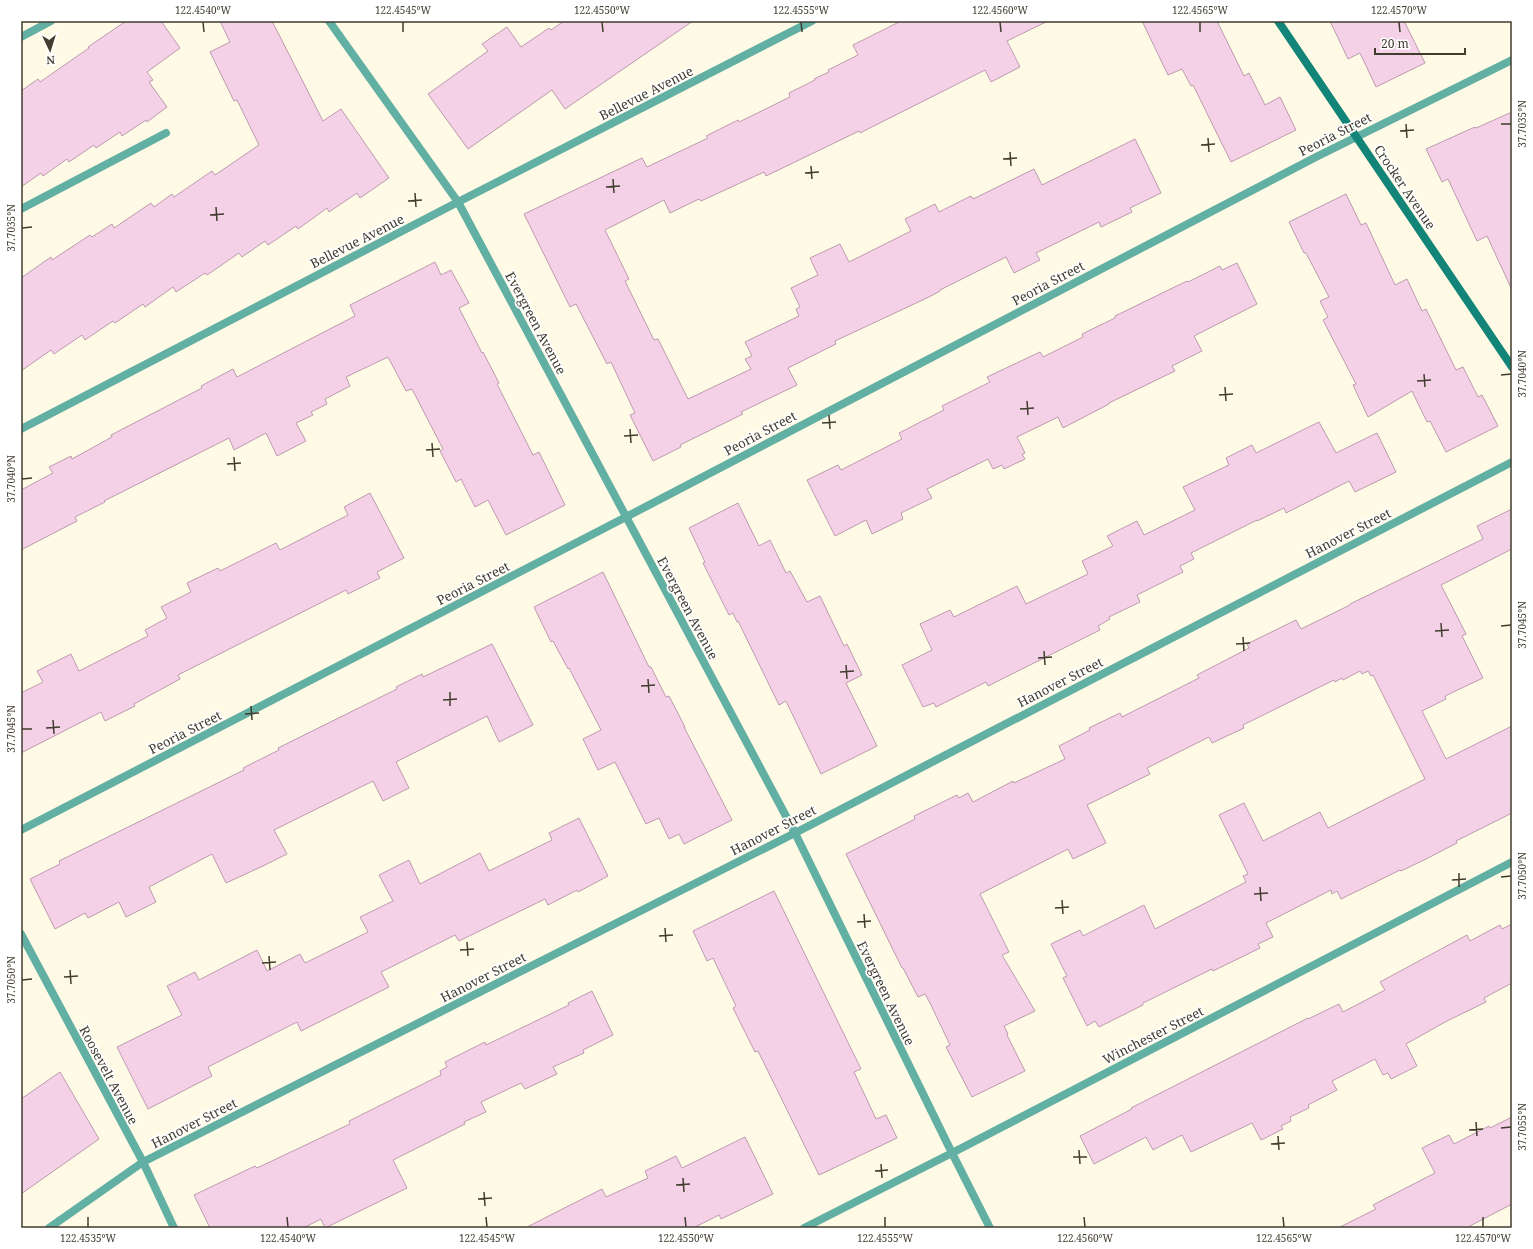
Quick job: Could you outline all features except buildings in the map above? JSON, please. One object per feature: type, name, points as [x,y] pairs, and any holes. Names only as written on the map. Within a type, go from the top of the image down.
[{"type":"street","points":[[21,37],[51,21]]},
{"type":"street","name":"Evergreen Avenue","points":[[329,21],[458,202],[794,833],[990,1228]]},
{"type":"street","name":"Bellevue Avenue","points":[[21,429],[458,202],[812,21]]},
{"type":"street","name":"Crocker Avenue","points":[[1278,21],[1512,367]]},
{"type":"street","name":"Peoria Street","points":[[21,830],[626,517],[1356,136],[1512,60]]},
{"type":"street","points":[[21,209],[166,133]]},
{"type":"street","name":"Hanover Street","points":[[49,1228],[143,1162],[794,833],[1512,462]]},
{"type":"street","name":"Winchester Street","points":[[804,1228],[952,1153],[1512,862]]},
{"type":"street","name":"Roosevelt Avenue","points":[[21,934],[143,1162],[174,1228]]}]
